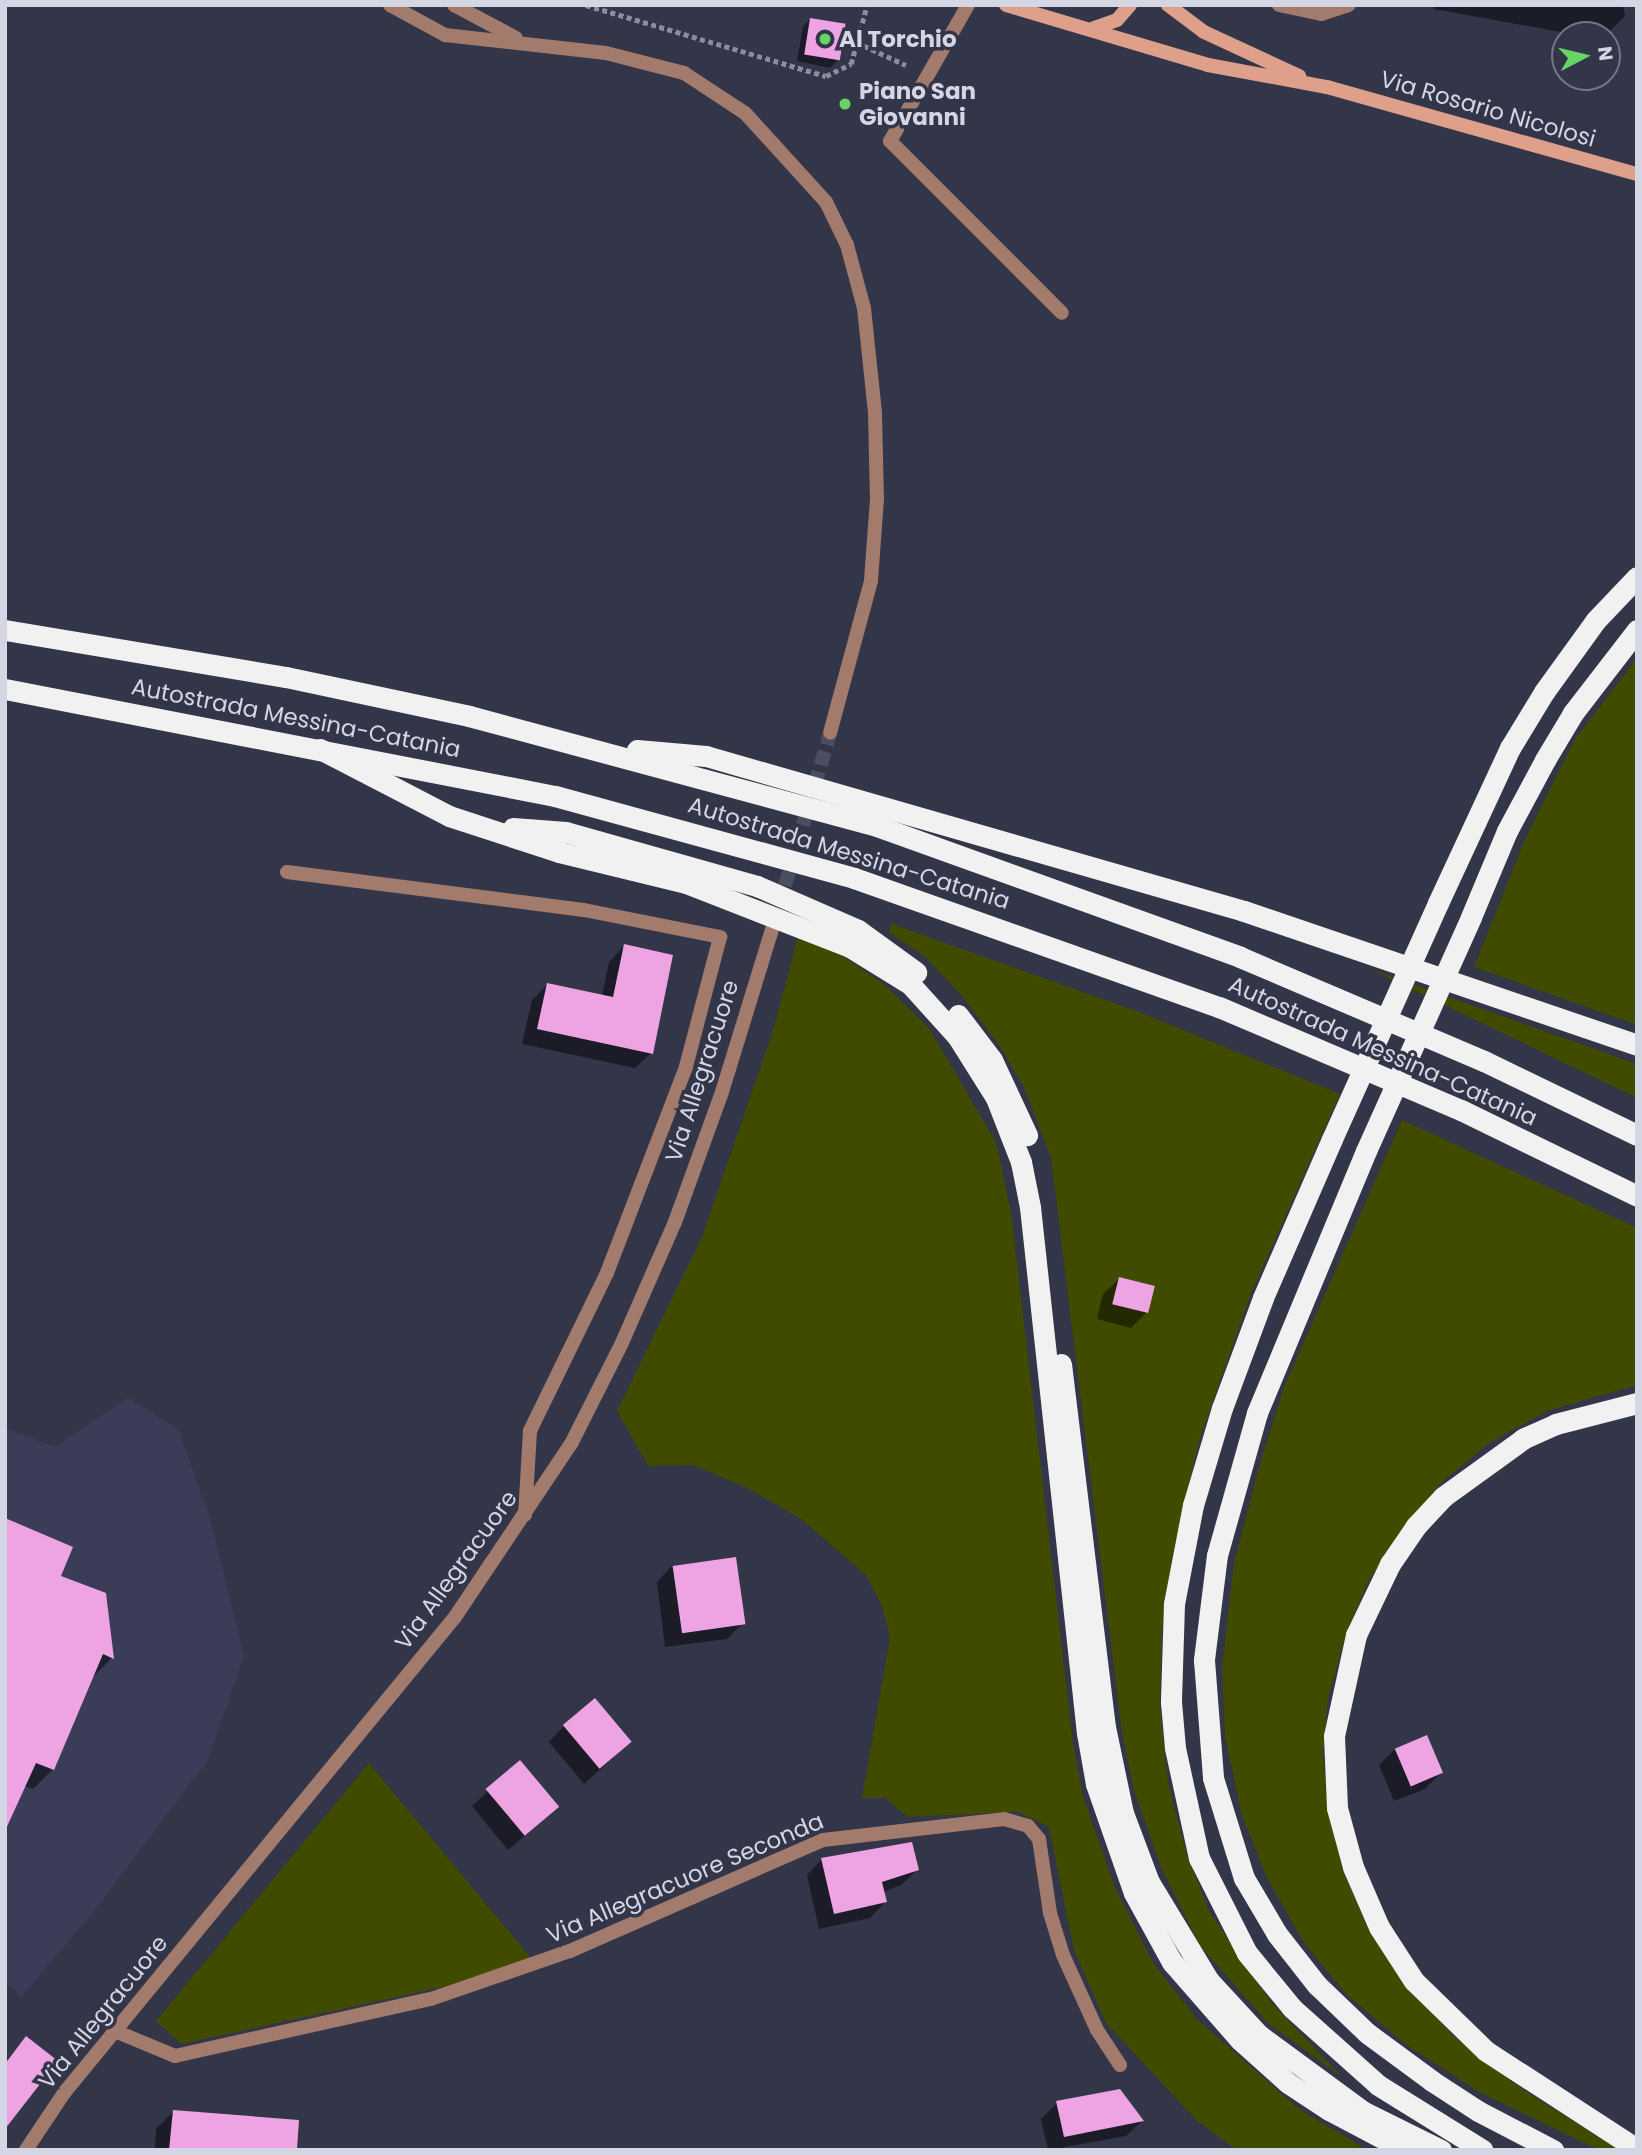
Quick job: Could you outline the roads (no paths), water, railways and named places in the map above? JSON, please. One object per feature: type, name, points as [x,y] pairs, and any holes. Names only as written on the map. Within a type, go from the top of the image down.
[{"type":"highway","points":[[1483,2150],[1378,2085],[1292,2008],[1247,1953],[1199,1858],[1175,1748],[1171,1702],[1174,1604],[1194,1505],[1222,1408],[1259,1309],[1438,903],[1510,748],[1545,692],[1596,620],[1637,576]]},
{"type":"highway","name":"Autostrada Messina-Catania","points":[[5,630],[286,677],[585,747],[877,826],[1109,908],[1350,1002],[1637,1135]]},
{"type":"highway","points":[[1553,2150],[1432,2081],[1367,2033],[1317,1985],[1277,1934],[1244,1878],[1213,1778],[1204,1660],[1217,1555],[1262,1401],[1366,1151],[1507,831],[1573,713],[1637,630]]},
{"type":"highway","name":"Autostrada Messina-Catania","points":[[5,689],[320,749],[641,817],[968,915],[1219,1007],[1461,1110],[1637,1196]]},
{"type":"highway","points":[[585,747],[706,756],[1244,911],[1637,1045]]},
{"type":"highway","points":[[320,749],[449,816],[487,826],[559,852],[686,883],[850,947],[910,984],[957,1037],[996,1098],[1021,1162],[1030,1207],[1087,1733],[1096,1784],[1134,1893],[1172,1962],[1240,2040],[1318,2103],[1405,2150]]},
{"type":"highway","points":[[487,826],[566,832],[757,886],[858,930],[934,990],[992,1059],[1023,1123],[1043,1203],[1096,1668],[1114,1776],[1133,1845],[1185,1947],[1209,1981],[1259,2035],[1364,2112],[1441,2150]]},
{"type":"highway","points":[[1637,1403],[1556,1424],[1523,1439],[1443,1497],[1416,1526],[1390,1564],[1356,1635],[1339,1701],[1334,1759],[1337,1808],[1353,1867],[1379,1927],[1414,1981],[1486,2051],[1637,2148]]},
{"type":"main road","points":[[1006,5],[1094,28],[1208,65],[1327,87]]},
{"type":"main road","points":[[1094,28],[1117,20],[1130,5]]},
{"type":"main road","points":[[1168,5],[1204,32],[1327,87]]},
{"type":"main road","name":"Via Rosario Nicolosi","points":[[1327,87],[1637,174]]},
{"type":"street","points":[[390,5],[444,35],[606,52],[684,73],[745,113],[792,160],[826,202],[847,245],[864,308],[875,413],[877,499],[871,581],[830,733]]},
{"type":"street","points":[[454,5],[524,42]]},
{"type":"street","points":[[968,5],[890,141],[1062,313]]},
{"type":"street","points":[[1279,5],[1321,14],[1349,5]]},
{"type":"street","points":[[287,872],[583,910],[720,937],[686,1068],[617,1248],[530,1431],[525,1516]]},
{"type":"street","name":"Via Allegracuore","points":[[26,2150],[115,2031],[455,1617],[571,1444],[674,1222],[722,1092],[772,929]]},
{"type":"street","name":"Via Allegracuore Seconda","points":[[115,2031],[175,2056],[431,2000],[570,1951],[823,1840],[1004,1819],[1028,1826],[1039,1839],[1050,1913],[1063,1955],[1097,2030],[1120,2065]]},
{"type":"tunnel","points":[[773,926],[830,733]]},
{"type":"place","name":"Al Torchio","points":[[825,39]]},
{"type":"place","name":"Piano San Giovanni","points":[[845,104]]}]
